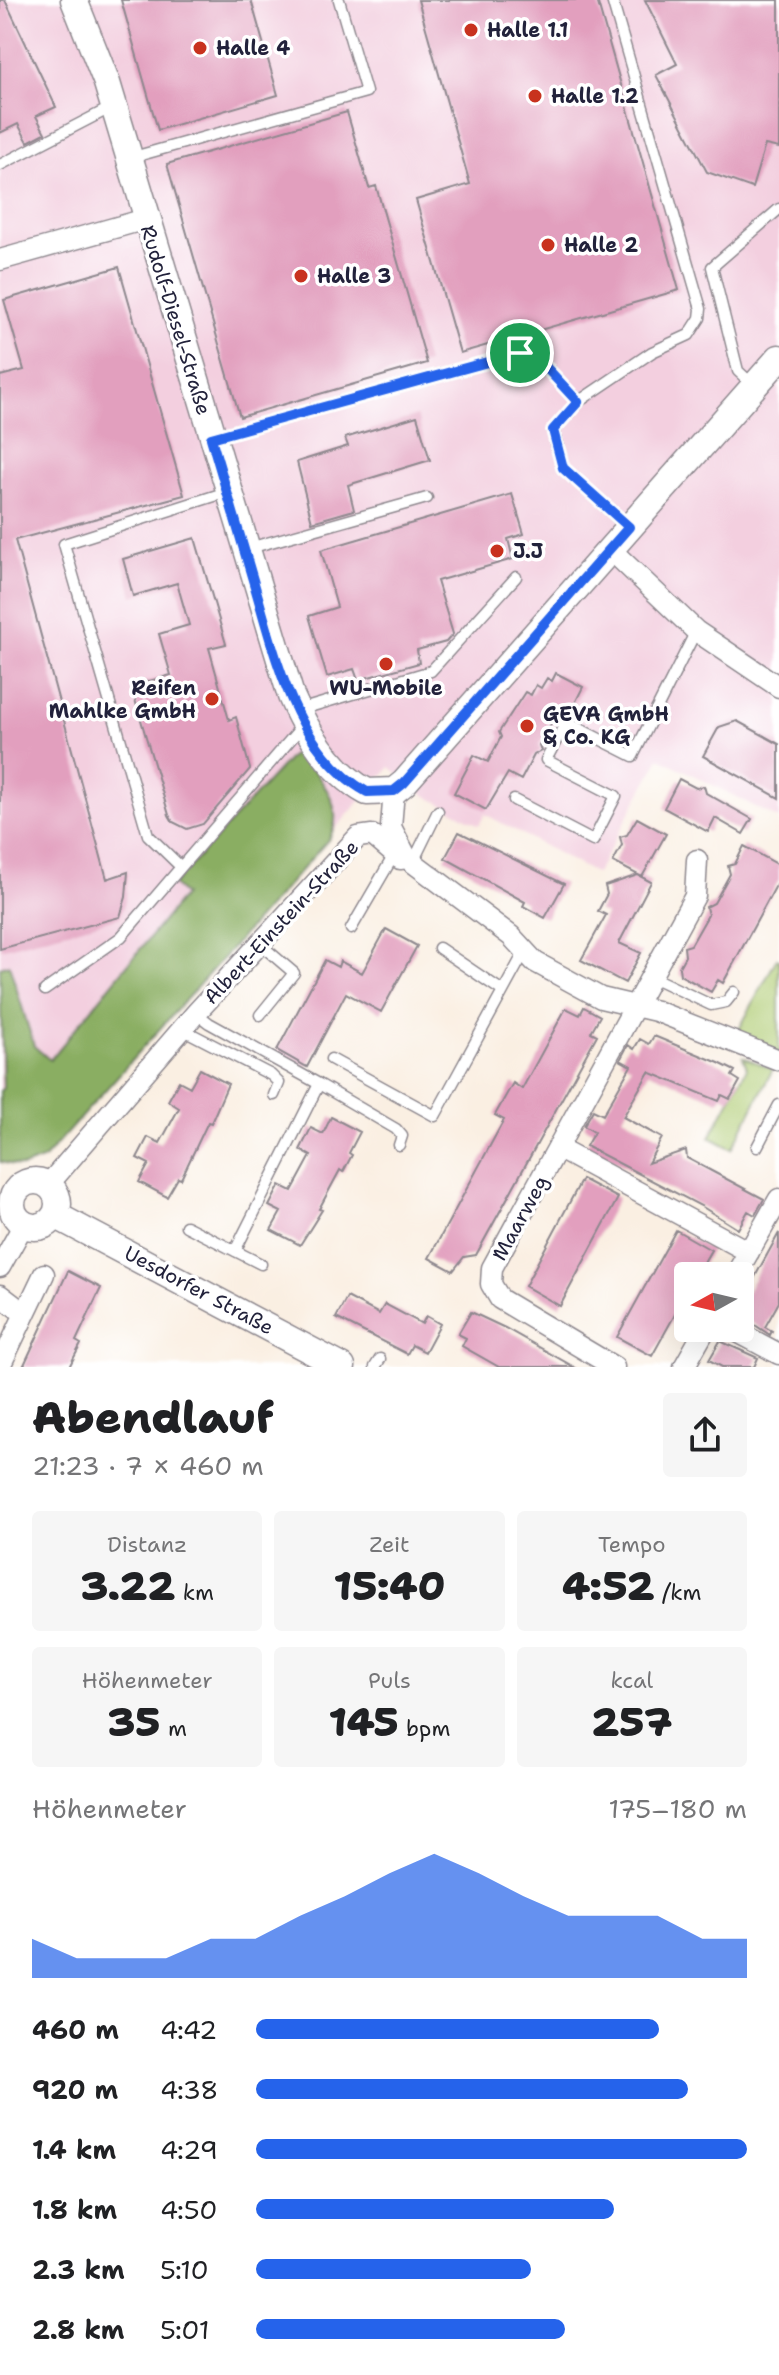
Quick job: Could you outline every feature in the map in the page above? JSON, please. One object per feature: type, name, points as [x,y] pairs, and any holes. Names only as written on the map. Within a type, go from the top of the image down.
[{"type":"street","name":"Rudolf-Diesel-Straße","points":[[74,0],[114,106],[244,549],[301,717],[353,784],[367,792],[394,791]]},
{"type":"street","points":[[0,260],[146,219]]},
{"type":"street","points":[[779,358],[416,770],[394,791],[389,820],[405,858],[511,936],[535,962],[601,998],[656,1011],[779,1060]]},
{"type":"street","points":[[611,550],[696,631],[779,687]]},
{"type":"street","name":"Albert-Einstein-Straße","points":[[48,1185],[196,1013],[358,837],[372,835],[405,858]]},
{"type":"street","name":"Maarweg","points":[[601,1364],[500,1299],[491,1284],[492,1268],[695,896],[697,860]]},
{"type":"street","points":[[559,1149],[749,1252]]},
{"type":"street","points":[[33,1181],[48,1185],[58,1202],[55,1215],[42,1226],[24,1224],[15,1215],[7,1192],[33,1181]]},
{"type":"street","points":[[743,1262],[779,1199]]},
{"type":"street","name":"Uesdorfer Straße","points":[[55,1215],[328,1363]]},
{"type":"street","points":[[0,1267],[24,1224]]},
{"type":"street","points":[[2,1359],[44,1274]]},
{"type":"street","points":[[0,1295],[25,1314]]},
{"type":"street","points":[[754,1341],[779,1354]]},
{"type":"street","points":[[684,1367],[698,1342]]},
{"type":"lane","points":[[128,159],[366,92],[339,0]]},
{"type":"lane","points":[[612,0],[701,309],[700,318],[689,335],[652,352],[578,402],[553,430],[563,468],[629,527]]},
{"type":"lane","points":[[0,165],[114,106]]},
{"type":"lane","points":[[754,386],[738,371],[712,267],[779,209]]},
{"type":"lane","points":[[211,438],[520,353],[542,363],[578,402]]},
{"type":"lane","points":[[181,867],[148,835],[64,544],[227,492]]},
{"type":"lane","points":[[244,549],[427,498]]},
{"type":"lane","points":[[45,990],[121,937],[301,717],[431,671],[516,577]]},
{"type":"lane","points":[[514,800],[593,841],[616,796],[546,760],[566,722],[633,756],[696,631]]},
{"type":"lane","points":[[351,929],[438,811]]},
{"type":"lane","points":[[260,944],[294,973],[260,1015]]},
{"type":"lane","points":[[439,948],[501,990]]},
{"type":"lane","points":[[331,1059],[435,1116],[525,951]]},
{"type":"lane","points":[[652,977],[711,1005],[726,1002],[734,992]]},
{"type":"lane","name":"Albert-Einstein-Straße","points":[[196,1013],[396,1129],[402,1136],[399,1145]]},
{"type":"lane","points":[[182,1029],[271,1075],[279,1083],[274,1095]]},
{"type":"lane","points":[[235,1251],[319,1084]]},
{"type":"lane","points":[[757,1147],[779,1105]]},
{"type":"lane","points":[[186,1226],[261,1264]]},
{"type":"shaded area","points":[[0,0],[779,0],[779,819],[660,758],[596,874],[485,814],[479,825],[418,791],[390,767],[43,1160],[23,1167],[0,1162]]},
{"type":"green space","points":[[293,754],[302,754],[330,795],[335,817],[328,840],[43,1160],[23,1167],[0,1162],[0,1091],[3,1088],[0,967],[9,964],[34,1046],[50,1060],[184,895],[173,885]]},
{"type":"green space","points":[[779,959],[779,1056],[735,1037]]},
{"type":"green space","points":[[743,1057],[773,1069],[732,1149],[710,1137],[747,1068]]},
{"type":"building","points":[[0,0],[5,0],[56,107],[36,116],[45,133],[28,142],[18,124],[0,133]]},
{"type":"building","name":"Halle 4","points":[[121,0],[251,0],[278,95],[158,130]]},
{"type":"building","points":[[418,0],[597,0],[679,290],[460,353],[416,200],[470,184]]},
{"type":"building","points":[[645,0],[779,0],[779,148],[765,145],[752,188],[707,172],[656,75],[677,64]]},
{"type":"building","name":"Halle 3","points":[[347,112],[369,188],[376,186],[427,363],[240,417],[167,164]]},
{"type":"building","points":[[119,267],[184,495],[15,540],[107,879],[128,872],[126,897],[120,917],[0,949],[0,376],[24,370],[4,300]]},
{"type":"building","points":[[417,416],[430,460],[348,485],[354,510],[312,522],[297,462],[348,446],[345,438]]},
{"type":"building","points":[[512,494],[524,534],[508,539],[513,559],[437,581],[453,634],[446,642],[417,650],[419,663],[358,680],[354,669],[327,677],[309,616],[337,607],[321,550]]},
{"type":"building","points":[[195,538],[226,644],[209,648],[229,720],[236,717],[250,769],[203,824],[187,829],[173,822],[169,815],[131,686],[171,675],[159,634],[189,625],[177,583],[133,596],[123,559]]},
{"type":"building","name":"GEVA GmbH & Co. KG","points":[[556,673],[583,687],[573,707],[568,704],[563,714],[558,711],[539,745],[541,751],[534,755],[521,780],[508,773],[486,810],[454,793],[474,755],[488,762],[501,737],[499,732],[525,692],[531,695],[536,685],[541,688],[547,678],[552,681]]},
{"type":"building","points":[[737,721],[779,744],[779,798],[703,756],[719,727]]},
{"type":"building","points":[[679,779],[696,788],[704,786],[706,793],[752,819],[743,834],[715,818],[708,832],[664,808]]},
{"type":"building","points":[[637,818],[666,834],[642,877],[613,862],[622,845],[620,837],[627,835]]},
{"type":"building","points":[[459,832],[564,884],[545,918],[523,906],[525,902],[445,858]]},
{"type":"building","points":[[744,846],[779,865],[779,880],[723,983],[718,980],[711,992],[680,975],[679,967],[685,956],[684,947],[691,945],[708,915],[706,907],[714,903],[730,874],[728,866],[735,864]]},
{"type":"building","points":[[638,875],[651,882],[619,943],[641,953],[625,983],[581,960],[606,915],[598,911],[607,894],[605,886]]},
{"type":"building","points":[[386,929],[417,946],[381,1012],[346,993],[307,1067],[277,1050],[325,960],[338,967],[340,961],[362,973]]},
{"type":"building","points":[[584,1007],[600,1016],[591,1032],[597,1035],[476,1255],[464,1257],[453,1271],[429,1258],[504,1120],[495,1115],[513,1083],[522,1089],[566,1008],[580,1015]]},
{"type":"building","points":[[654,1036],[735,1071],[732,1076],[740,1081],[730,1099],[722,1095],[719,1101],[649,1072],[623,1117],[662,1138],[648,1163],[686,1150],[687,1158],[764,1199],[755,1215],[748,1211],[738,1229],[701,1206],[586,1146],[594,1132],[584,1126],[593,1110],[603,1115],[631,1066],[620,1060],[628,1045],[634,1049],[640,1039],[649,1044]]},
{"type":"building","points":[[200,1069],[228,1084],[181,1179],[178,1178],[167,1197],[139,1182],[149,1164],[137,1158],[148,1137],[160,1143],[179,1108],[168,1101],[179,1081],[190,1087]]},
{"type":"building","points":[[331,1117],[360,1132],[343,1172],[340,1170],[319,1209],[322,1210],[300,1245],[271,1230],[281,1212],[269,1206],[280,1185],[292,1191],[311,1156],[300,1150],[311,1128],[323,1134]]},
{"type":"building","points":[[582,1179],[618,1198],[560,1306],[525,1286]]},
{"type":"building","points":[[676,1230],[711,1250],[704,1262],[674,1262],[674,1316],[652,1356],[617,1337]]},
{"type":"building","points":[[779,1233],[779,1302],[765,1327],[772,1331],[770,1335],[754,1324],[754,1279]]},
{"type":"building","points":[[68,1271],[101,1288],[76,1341],[81,1344],[69,1367],[23,1367]]},
{"type":"building","points":[[347,1297],[379,1314],[385,1304],[422,1324],[426,1316],[440,1324],[425,1352],[412,1345],[407,1354],[336,1318]]},
{"type":"building","points":[[471,1312],[574,1367],[499,1367],[462,1346],[466,1338],[458,1334]]},
{"type":"building","points":[[719,1342],[758,1358],[754,1367],[722,1367],[709,1360]]},
{"type":"place","name":"Halle 1.1","points":[[471,30]]},
{"type":"place","name":"Halle 4","points":[[200,48]]},
{"type":"place","name":"Halle 1.2","points":[[535,96]]},
{"type":"place","name":"Halle 2","points":[[548,245]]},
{"type":"place","name":"Halle 3","points":[[301,276]]},
{"type":"place","name":"J.J","points":[[497,551]]},
{"type":"place","name":"WU-Mobile","points":[[386,664]]},
{"type":"place","name":"Reifen Mahlke GmbH","points":[[212,699]]},
{"type":"place","name":"GEVA GmbH & Co. KG","points":[[527,726]]},
{"type":"route","points":[[520,353],[542,363],[578,402],[553,430],[563,468],[629,527],[404,783],[394,791],[367,792],[337,769],[310,735],[297,711],[276,654],[211,438],[520,353]]}]
